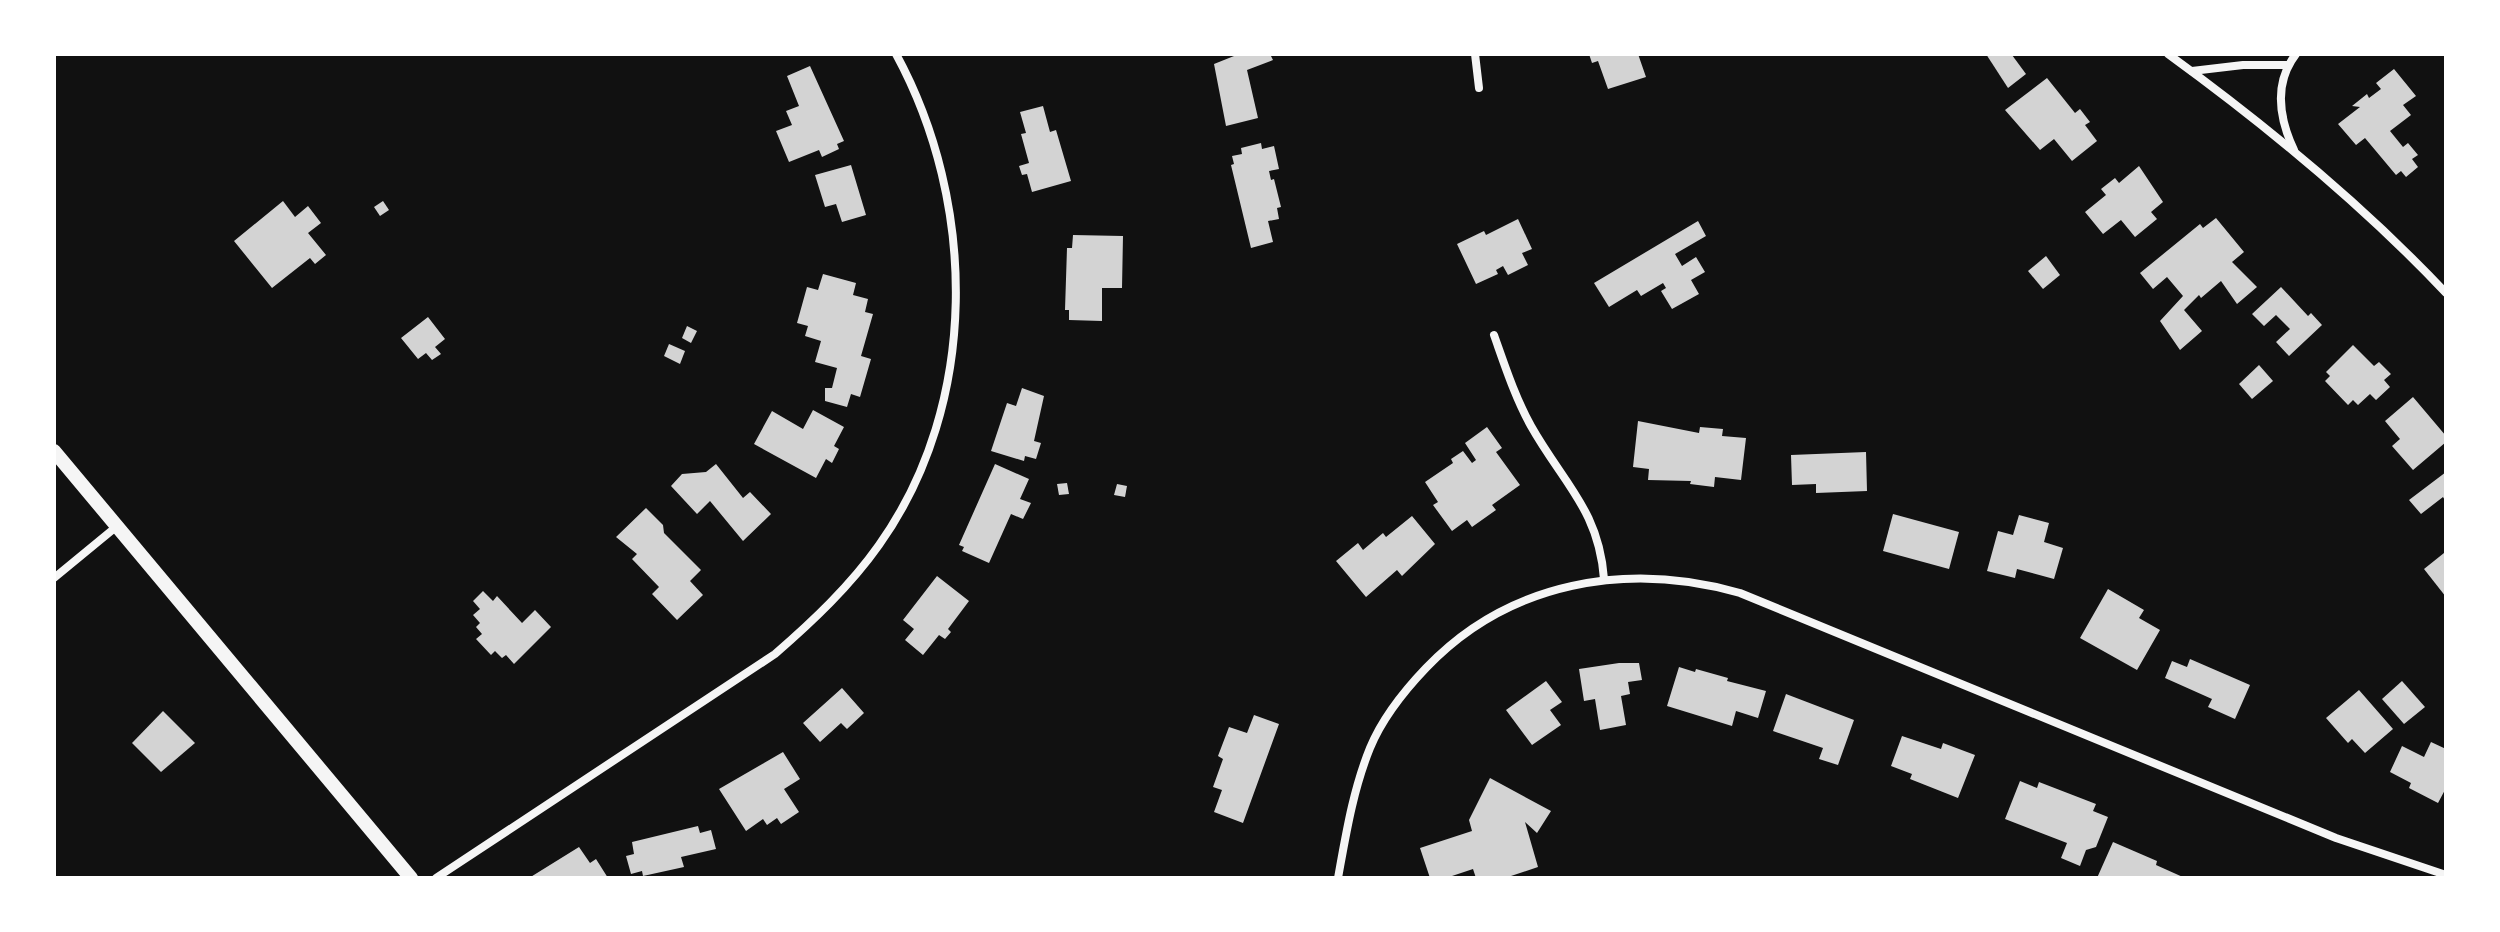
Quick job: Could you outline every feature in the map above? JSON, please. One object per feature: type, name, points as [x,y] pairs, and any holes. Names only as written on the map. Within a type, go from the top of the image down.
[{"type":"street","points":[[436,878],[775,654],[814,620],[854,577],[902,508],[928,449],[945,384],[955,329],[957,264],[950,201],[936,146],[913,86],[896,54]]},
{"type":"street","points":[[1475,54],[1479,88]]},
{"type":"street","points":[[2168,54],[2294,152],[2372,220],[2446,293]]},
{"type":"street","points":[[2294,152],[2282,125],[2280,93],[2288,65],[2296,54]]},
{"type":"street","points":[[2192,71],[2243,65],[2288,65]]},
{"type":"street","points":[[1494,335],[1530,424],[1592,519],[1602,549],[1604,579]]},
{"type":"street","points":[[54,451],[411,878]]},
{"type":"street","points":[[54,578],[116,527]]},
{"type":"street","points":[[1338,878],[1348,818],[1370,747],[1410,685],[1438,655],[1497,613],[1569,585],[1604,579],[1673,578],[1740,593],[2336,838],[2446,875]]},
{"type":"building","points":[[1239,54],[1270,54],[1273,60],[1247,70],[1258,118],[1226,126],[1214,64]]},
{"type":"building","points":[[1589,54],[1638,54],[1646,77],[1608,89],[1598,61],[1592,63]]},
{"type":"building","points":[[1986,54],[2012,55],[2026,74],[2008,88]]},
{"type":"building","points":[[810,66],[844,141],[837,144],[839,149],[822,157],[819,150],[789,162],[776,131],[792,125],[786,111],[799,106],[787,76]]},
{"type":"building","points":[[2394,69],[2416,96],[2403,105],[2411,115],[2390,131],[2403,147],[2408,143],[2418,155],[2412,159],[2418,167],[2406,177],[2401,171],[2396,175],[2365,138],[2356,145],[2338,124],[2360,107],[2352,106],[2367,94],[2369,98],[2381,89],[2376,83]]},
{"type":"building","points":[[2047,78],[2075,113],[2080,109],[2090,122],[2085,125],[2097,141],[2072,161],[2054,139],[2040,150],[2005,110]]},
{"type":"building","points":[[1043,106],[1050,132],[1056,130],[1071,181],[1032,192],[1027,174],[1022,175],[1019,166],[1029,163],[1021,134],[1026,133],[1020,112]]},
{"type":"building","points":[[1261,143],[1262,149],[1274,146],[1279,169],[1269,171],[1281,207],[1277,208],[1279,219],[1268,221],[1273,242],[1251,248],[1231,165],[1234,164],[1232,156],[1242,154],[1241,148]]},
{"type":"building","points":[[851,165],[866,215],[842,222],[836,204],[825,207],[815,175]]},
{"type":"building","points":[[2139,166],[2163,202],[2151,212],[2157,219],[2135,237],[2121,220],[2103,234],[2085,212],[2106,195],[2101,189],[2115,178],[2119,183]]},
{"type":"building","points":[[283,201],[295,217],[308,206],[321,223],[308,233],[326,255],[315,264],[310,258],[272,288],[234,241]]},
{"type":"building","points":[[383,201],[389,210],[380,216],[374,207]]},
{"type":"building","points":[[2216,218],[2244,252],[2232,262],[2257,287],[2237,304],[2221,281],[2201,298],[2199,295],[2184,310],[2202,331],[2180,350],[2160,321],[2183,296],[2167,277],[2153,289],[2140,273],[2200,224],[2203,228]]},
{"type":"building","points":[[1518,219],[1532,249],[1522,253],[1528,265],[1508,275],[1503,266],[1496,270],[1498,274],[1476,284],[1457,244],[1484,231],[1486,235]]},
{"type":"building","points":[[1698,221],[1706,236],[1675,254],[1682,266],[1696,257],[1705,272],[1691,280],[1699,294],[1672,309],[1661,291],[1666,288],[1663,283],[1641,296],[1637,290],[1609,307],[1594,283]]},
{"type":"building","points":[[1073,235],[1123,236],[1122,288],[1102,288],[1102,321],[1069,320],[1069,310],[1065,310],[1067,248],[1072,248]]},
{"type":"building","points":[[2046,256],[2060,275],[2043,289],[2028,271]]},
{"type":"building","points":[[823,274],[856,283],[853,295],[868,299],[865,312],[873,314],[861,356],[871,359],[860,397],[851,394],[847,407],[825,401],[825,388],[832,388],[837,368],[815,362],[821,341],[805,336],[808,326],[797,323],[807,287],[818,290]]},
{"type":"building","points":[[2281,287],[2308,316],[2311,313],[2322,325],[2289,356],[2276,342],[2290,329],[2276,315],[2264,326],[2252,314]]},
{"type":"building","points":[[428,317],[445,339],[435,347],[441,354],[432,360],[426,353],[418,359],[401,338]]},
{"type":"building","points":[[687,326],[697,331],[691,343],[682,338]]},
{"type":"building","points":[[669,344],[685,351],[680,364],[664,356]]},
{"type":"building","points":[[2353,345],[2374,366],[2379,362],[2391,374],[2384,380],[2390,387],[2376,400],[2370,394],[2358,405],[2353,400],[2348,405],[2325,381],[2330,376],[2326,372]]},
{"type":"building","points":[[2259,365],[2273,381],[2252,399],[2239,384]]},
{"type":"building","points":[[1022,388],[1044,396],[1034,441],[1041,443],[1036,459],[1025,456],[1024,461],[991,451],[1007,403],[1016,406]]},
{"type":"building","points":[[2413,397],[2446,436],[2446,442],[2413,470],[2392,446],[2400,439],[2385,421]]},
{"type":"building","points":[[813,410],[844,427],[834,446],[839,449],[832,463],[826,459],[816,478],[754,444],[772,411],[803,429]]},
{"type":"building","points":[[1638,421],[1699,433],[1700,427],[1723,429],[1722,436],[1746,438],[1741,480],[1715,477],[1714,487],[1690,484],[1691,481],[1648,480],[1649,469],[1633,467]]},
{"type":"building","points":[[1487,427],[1502,448],[1496,452],[1520,485],[1492,505],[1496,510],[1472,527],[1467,520],[1452,531],[1433,505],[1438,502],[1425,482],[1453,463],[1451,459],[1463,451],[1472,463],[1476,460],[1465,443]]},
{"type":"building","points":[[1866,452],[1867,491],[1816,493],[1816,484],[1792,485],[1791,455]]},
{"type":"building","points":[[716,464],[743,498],[750,492],[771,514],[743,541],[710,501],[697,514],[671,486],[682,474],[706,472]]},
{"type":"building","points":[[995,464],[1029,479],[1020,499],[1031,503],[1023,519],[1011,514],[989,563],[962,551],[964,547],[959,545]]},
{"type":"building","points":[[2446,472],[2446,502],[2443,497],[2421,514],[2409,500]]},
{"type":"building","points":[[1067,483],[1069,494],[1059,495],[1057,484]]},
{"type":"building","points":[[1117,484],[1127,486],[1125,497],[1114,495]]},
{"type":"building","points":[[646,508],[663,525],[664,533],[701,570],[690,581],[703,595],[677,620],[652,594],[659,587],[632,559],[637,554],[616,537]]},
{"type":"building","points":[[1893,514],[1959,532],[1949,569],[1883,551]]},
{"type":"building","points":[[2019,515],[2049,523],[2044,542],[2063,548],[2054,579],[2017,569],[2015,578],[1987,571],[1998,531],[2013,535]]},
{"type":"building","points":[[1412,516],[1435,544],[1402,576],[1397,570],[1366,597],[1336,561],[1358,543],[1363,550],[1383,533],[1386,537]]},
{"type":"building","points":[[2444,553],[2446,555],[2446,597],[2424,569]]},
{"type":"building","points":[[937,576],[969,601],[948,629],[951,632],[945,639],[939,635],[923,655],[905,640],[914,629],[903,620]]},
{"type":"building","points":[[2108,589],[2144,610],[2139,618],[2160,630],[2137,670],[2080,638]]},
{"type":"building","points":[[483,591],[493,601],[497,596],[522,623],[535,610],[551,627],[514,664],[506,655],[502,658],[495,651],[491,655],[476,639],[482,634],[476,627],[480,623],[473,615],[480,609],[473,601]]},
{"type":"building","points":[[2190,659],[2250,685],[2235,719],[2208,707],[2212,699],[2165,678],[2172,661],[2187,667]]},
{"type":"building","points":[[1639,663],[1642,680],[1628,682],[1630,694],[1621,696],[1626,725],[1600,730],[1595,699],[1584,701],[1579,669]]},
{"type":"building","points":[[1679,667],[1695,672],[1696,669],[1766,691],[1758,718],[1736,711],[1732,726],[1667,706]]},
{"type":"building","points":[[1546,681],[1562,702],[1550,710],[1561,725],[1532,745],[1506,710]]},
{"type":"building","points":[[2402,681],[2425,707],[2404,724],[2382,699]]},
{"type":"building","points":[[842,688],[864,713],[847,729],[841,723],[820,742],[803,723]]},
{"type":"building","points":[[2359,690],[2393,729],[2365,753],[2352,739],[2348,743],[2326,718]]},
{"type":"building","points":[[1786,694],[1854,720],[1838,765],[1819,759],[1823,748],[1773,731]]},
{"type":"building","points":[[163,711],[195,743],[161,772],[132,743]]},
{"type":"building","points":[[1254,715],[1279,724],[1243,823],[1214,812],[1222,790],[1213,787],[1223,759],[1218,756],[1229,727],[1247,733]]},
{"type":"building","points":[[1902,736],[1941,749],[1943,743],[1975,755],[1958,798],[1910,779],[1912,774],[1891,766]]},
{"type":"building","points":[[2431,742],[2446,749],[2446,788],[2438,803],[2409,788],[2411,783],[2390,772],[2402,746],[2424,757]]},
{"type":"building","points":[[783,752],[800,779],[784,789],[799,812],[781,824],[777,818],[767,825],[763,819],[746,831],[719,789]]},
{"type":"building","points":[[1490,778],[1551,811],[1537,833],[1525,822],[1538,867],[1505,878],[1476,878],[1473,869],[1446,878],[1430,878],[1420,848],[1472,831],[1469,820]]},
{"type":"building","points":[[2020,781],[2037,788],[2039,782],[2096,804],[2093,811],[2108,817],[2096,847],[2086,850],[2080,866],[2061,858],[2067,843],[2005,819]]},
{"type":"building","points":[[698,826],[700,833],[711,830],[716,849],[681,857],[684,867],[643,876],[642,871],[631,874],[626,856],[634,854],[632,842]]},
{"type":"building","points":[[2113,842],[2157,861],[2156,865],[2185,878],[2097,878]]},
{"type":"building","points":[[579,847],[590,863],[596,859],[608,878],[529,878]]}]
